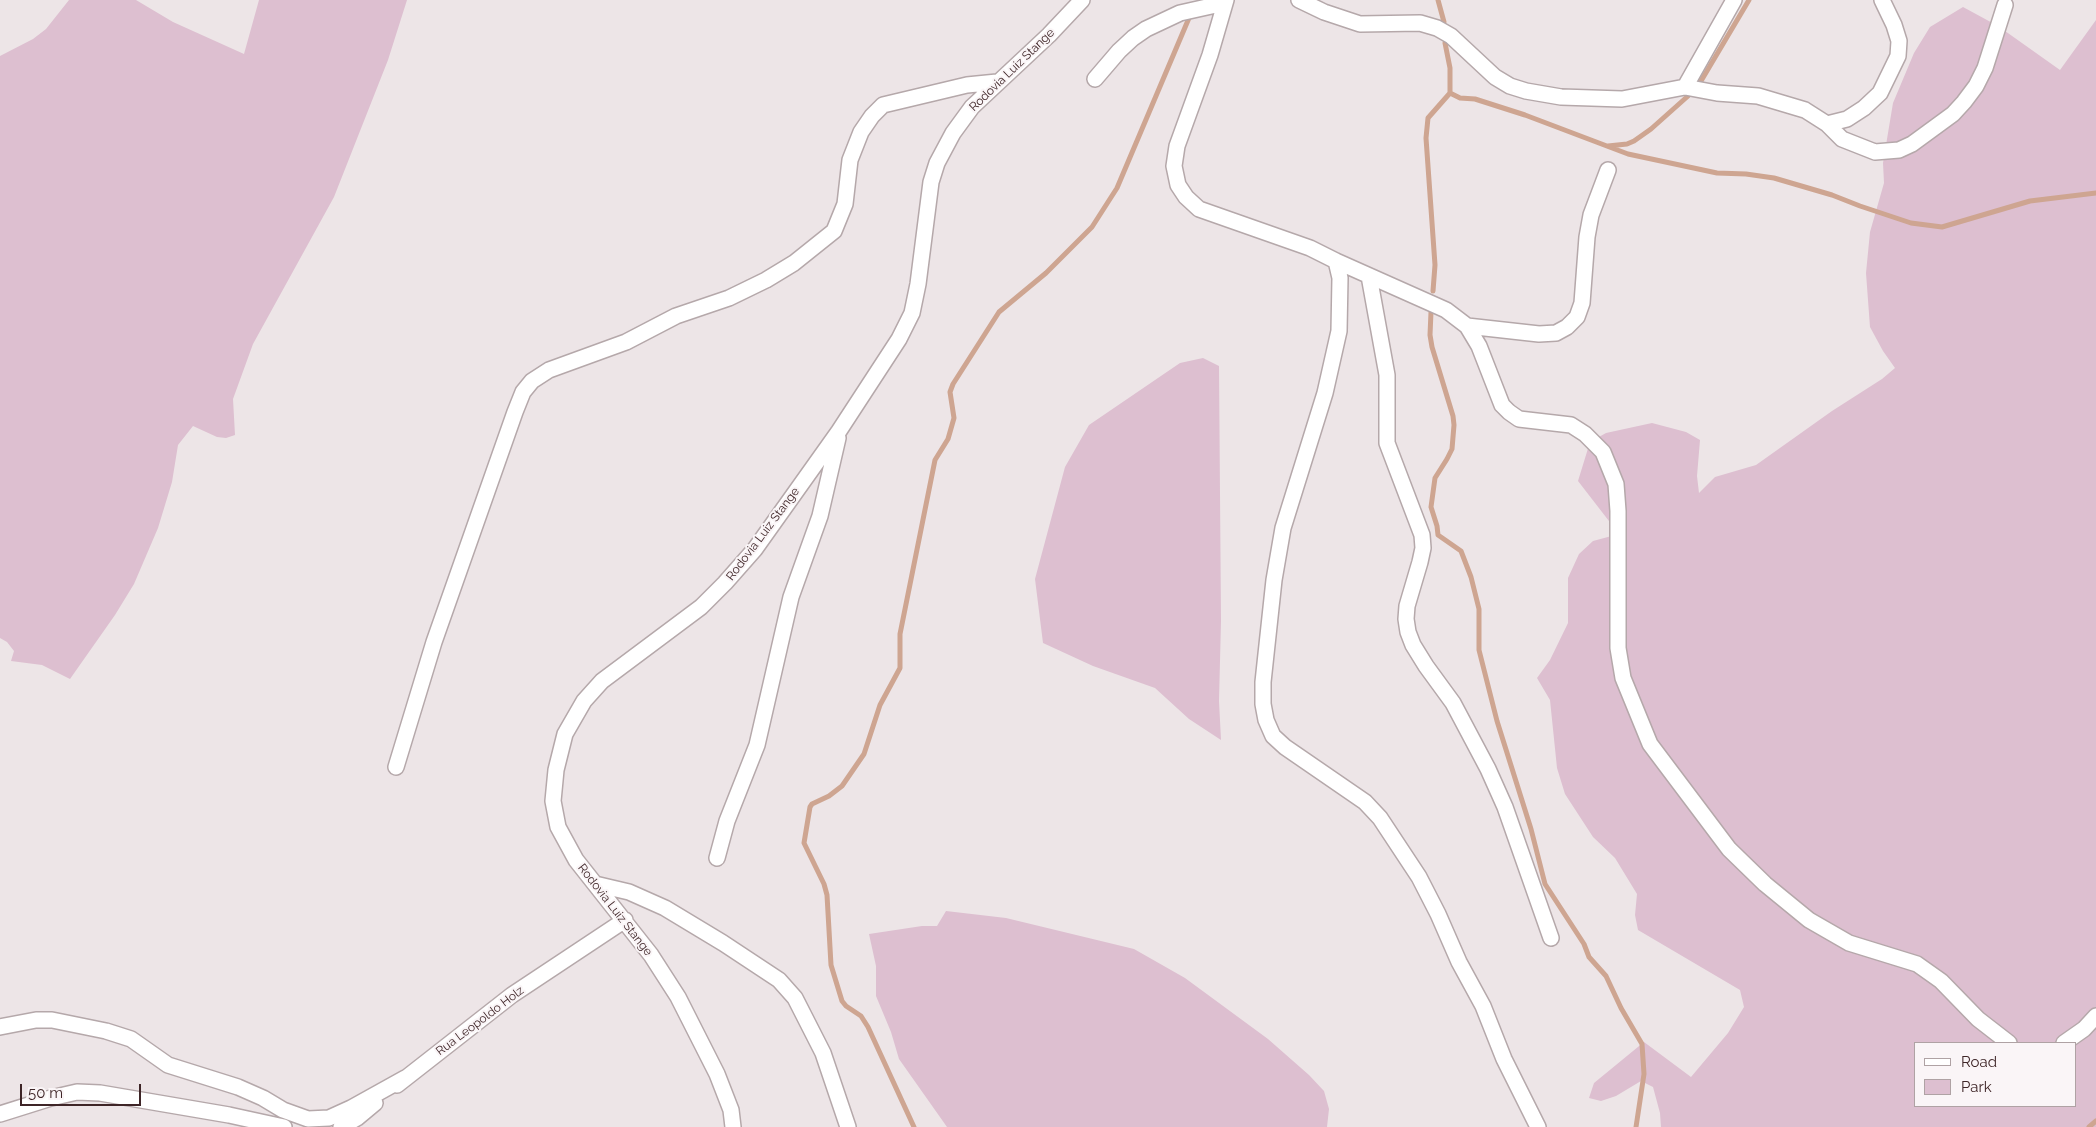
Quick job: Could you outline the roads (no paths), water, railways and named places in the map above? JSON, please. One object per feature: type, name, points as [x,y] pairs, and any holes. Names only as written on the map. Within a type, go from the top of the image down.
[{"type":"street","name":"Rodovia Luiz Stange","points":[[733,1127],[731,1110],[717,1074],[682,1004],[651,955],[576,860],[558,827],[553,801],[556,770],[565,734],[584,702],[602,681],[693,613],[725,583],[755,549],[839,432],[899,339],[912,313],[918,284],[931,182],[937,162],[953,133],[972,107],[1049,35],[1082,0]]},
{"type":"street","points":[[1300,0],[1324,12],[1360,24],[1420,23],[1437,28],[1451,36],[1495,77],[1510,86],[1526,91],[1561,97],[1622,99],[1685,88],[1758,96],[1805,110],[1827,124],[1842,139],[1875,152],[1899,150],[1924,136],[1953,114],[1976,86],[1990,53],[2005,5]]},
{"type":"street","points":[[1685,88],[1734,0]]},
{"type":"street","points":[[1827,124],[1847,119],[1875,98],[1880,93],[1898,56],[1899,41],[1897,33],[1882,0]]},
{"type":"street","points":[[1095,80],[1133,38],[1154,25],[1180,13],[1226,2]]},
{"type":"street","points":[[1226,2],[1210,55],[1177,146],[1174,166],[1178,186],[1186,197],[1199,209],[1310,248],[1446,310],[1467,326],[1478,346],[1502,405],[1509,412],[1519,419],[1571,425],[1585,434],[1603,452],[1616,484],[1618,511],[1618,648],[1624,678],[1650,744],[1729,849],[1765,884],[1809,920],[1849,943],[1917,964],[1941,981],[1978,1019],[2008,1042]]},
{"type":"street","points":[[396,767],[434,642],[515,412],[523,392],[532,380],[549,370],[626,342],[676,316],[729,298],[766,280],[794,263],[834,231],[845,204],[850,160],[861,132],[872,116],[884,105],[966,85],[997,82]]},
{"type":"street","points":[[1467,326],[1539,334],[1556,333],[1567,327],[1576,317],[1582,303],[1587,237],[1591,215],[1608,170]]},
{"type":"street","points":[[1336,261],[1340,278],[1339,331],[1324,393],[1283,528],[1274,580],[1262,704],[1273,736],[1285,747],[1365,802],[1386,826],[1419,877],[1438,914],[1459,962],[1483,1006],[1504,1059],[1538,1127]]},
{"type":"street","points":[[1369,276],[1387,375],[1387,443],[1407,493],[1422,542],[1420,562],[1407,606],[1408,632],[1413,645],[1426,666],[1453,703],[1488,769],[1504,807],[1551,938]]},
{"type":"street","points":[[718,858],[729,814],[757,745],[791,597],[820,516],[839,432]]},
{"type":"street","points":[[595,884],[629,892],[665,908],[779,980],[795,998],[823,1053],[848,1127]]},
{"type":"street","name":"Rua Leopoldo Holz","points":[[341,1127],[357,1118],[405,1078],[512,996],[625,920]]},
{"type":"street","points":[[2065,1042],[2084,1029],[2096,1016]]},
{"type":"street","points":[[0,1027],[36,1020],[52,1020],[106,1031],[131,1039],[168,1065],[238,1087],[263,1098],[283,1110],[308,1119],[329,1118],[344,1112],[405,1078]]},
{"type":"street","points":[[363,1127],[405,1078]]},
{"type":"street","points":[[0,1114],[77,1092],[100,1093],[229,1115],[284,1127]]},
{"type":"waterway","points":[[1438,0],[1444,22]]},
{"type":"waterway","points":[[1701,81],[1749,0]]},
{"type":"waterway","points":[[914,1127],[868,1027],[861,1016],[842,1001],[831,965],[827,895],[824,884],[804,843],[810,807],[842,786],[864,754],[880,705],[900,668],[900,634],[935,460],[948,439],[954,418],[950,392],[953,384],[999,312],[1046,273],[1092,227],[1117,188],[1189,18]]},
{"type":"waterway","points":[[1433,291],[1435,265],[1426,138],[1428,118],[1450,93],[1450,68],[1445,43]]},
{"type":"waterway","points":[[1450,93],[1460,98],[1475,99],[1525,115],[1628,154],[1717,173],[1746,174],[1774,178],[1832,195],[1911,223],[1942,227],[2030,201],[2096,193]]},
{"type":"waterway","points":[[1608,146],[1627,144],[1634,141],[1651,129],[1688,96]]},
{"type":"waterway","points":[[1431,312],[1430,335],[1432,347],[1454,425],[1452,449],[1435,478],[1431,507],[1438,535],[1461,551],[1471,577],[1479,609],[1479,650],[1497,721],[1531,829],[1545,884],[1584,944],[1589,957],[1606,976],[1621,1008],[1642,1044],[1644,1074],[1636,1127]]},
{"type":"waterway","points":[[2089,1127],[2096,1121]]}]
